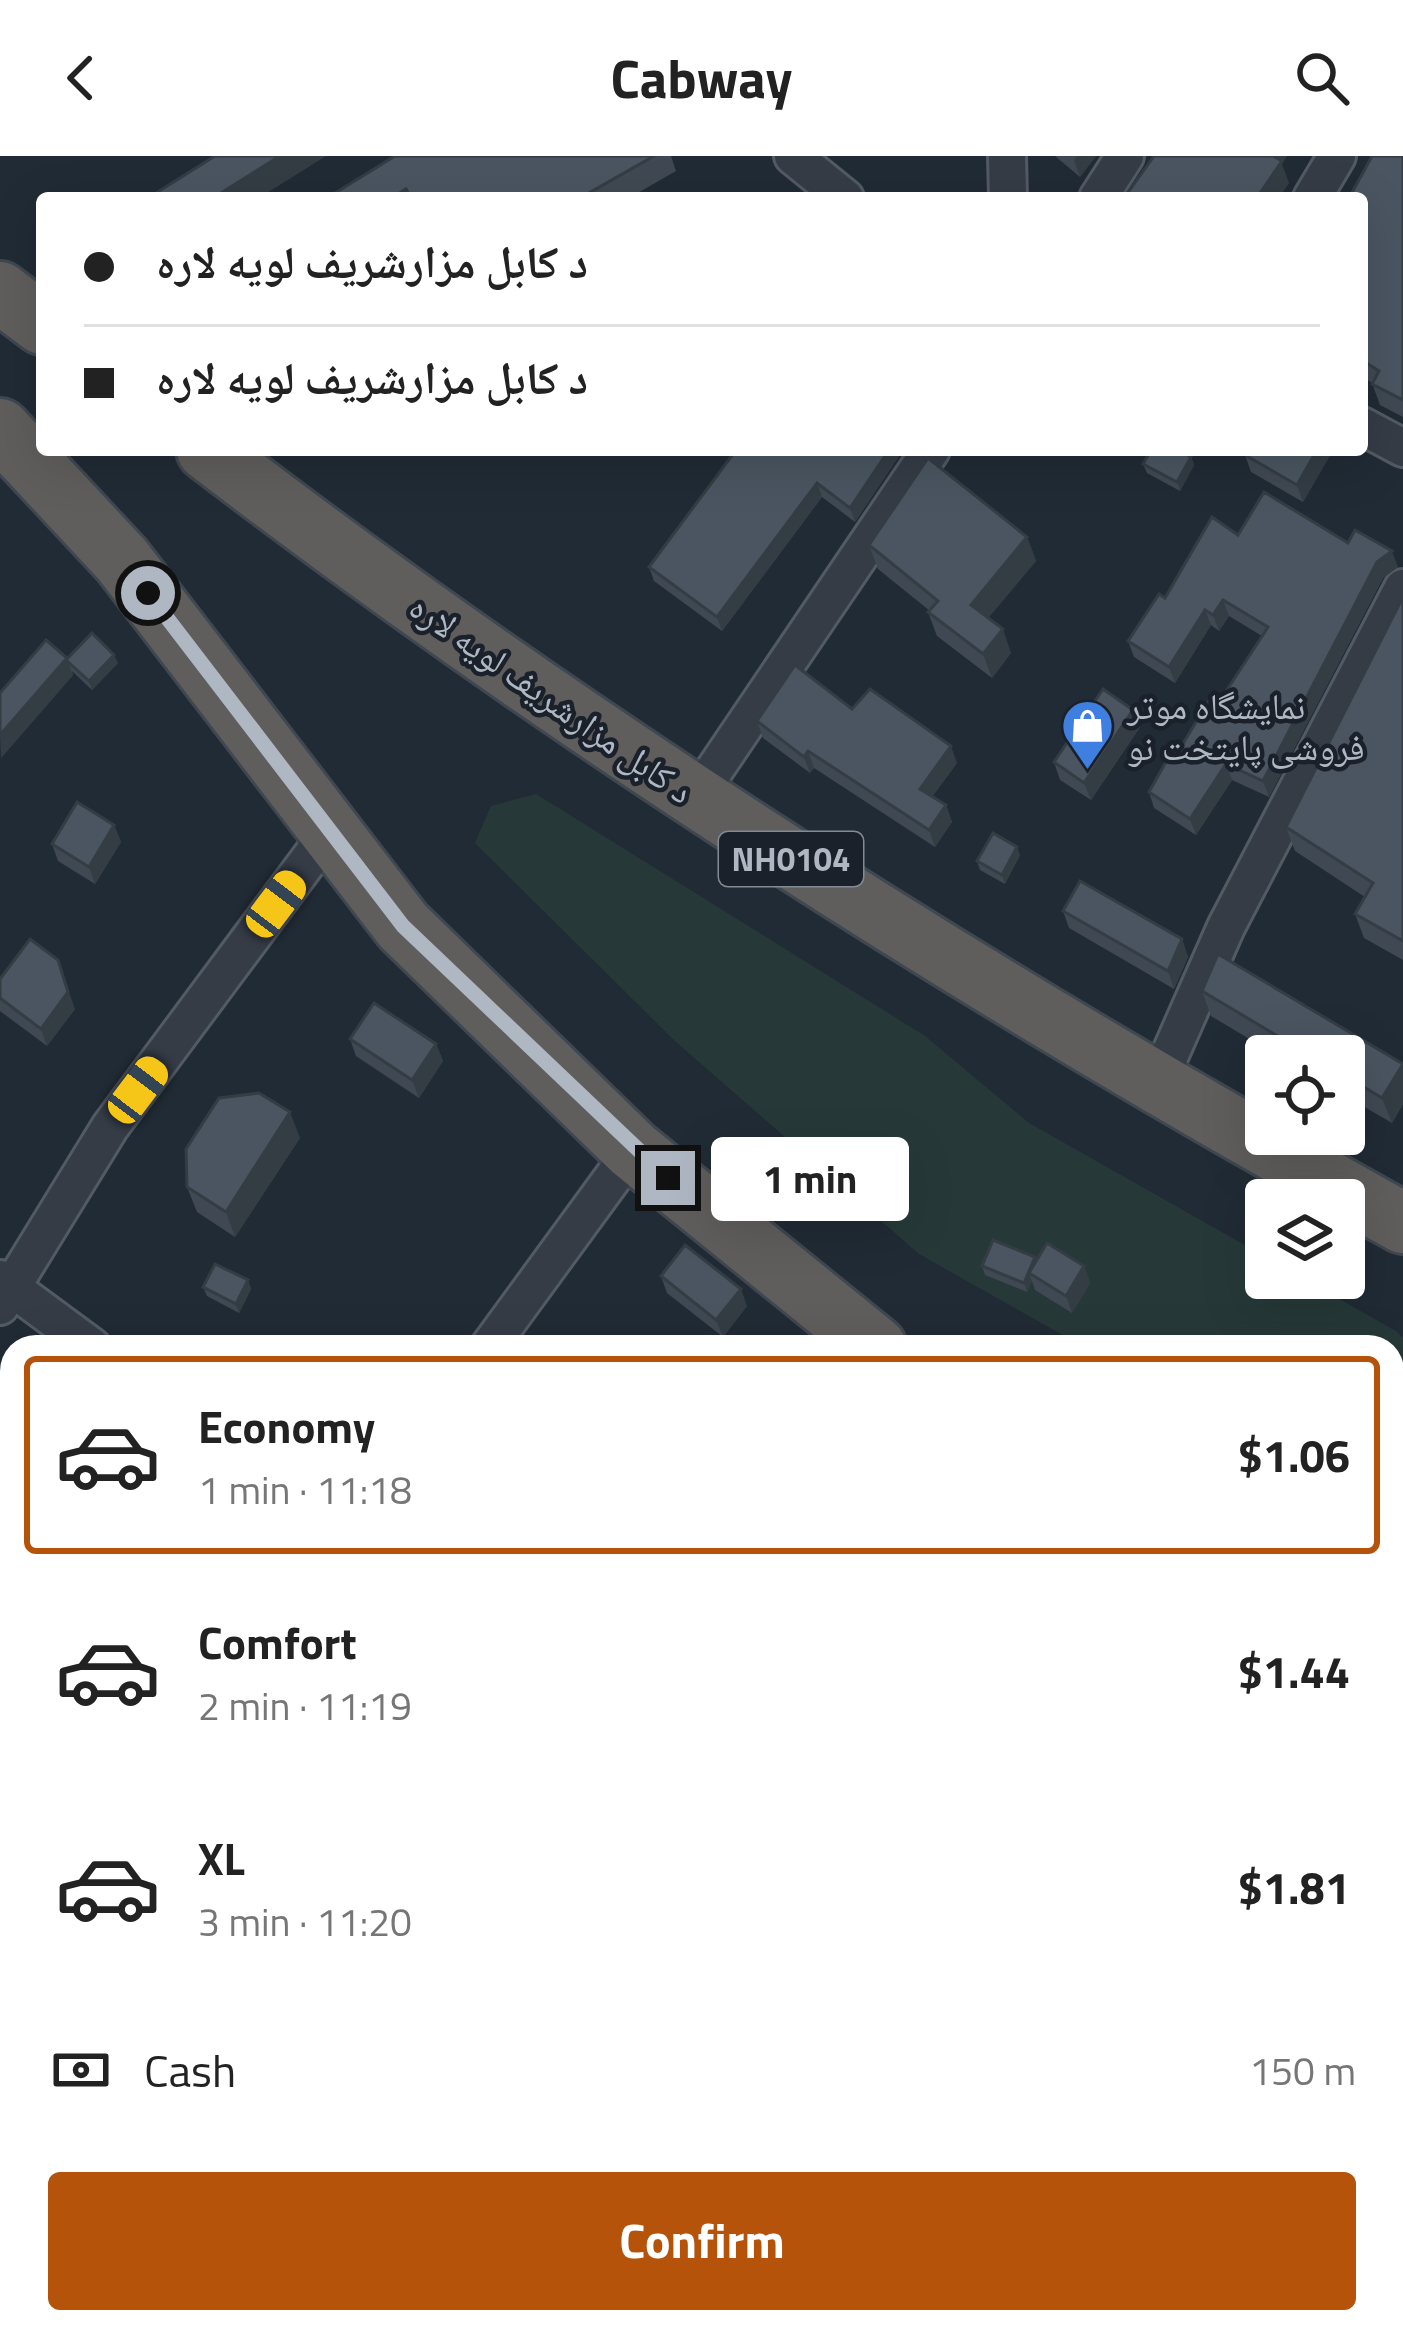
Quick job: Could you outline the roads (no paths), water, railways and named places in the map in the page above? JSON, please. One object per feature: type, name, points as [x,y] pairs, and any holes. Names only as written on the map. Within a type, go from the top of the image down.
[{"type":"highway","points":[[0,292],[36,319]]},
{"type":"highway","points":[[0,429],[122,560],[403,926],[633,1150],[861,1335]]},
{"type":"highway","name":"د کابل مزارشریف لویه لاره","points":[[215,456],[694,800],[1157,1084],[1401,1215]]},
{"type":"street","points":[[793,156],[838,192]]},
{"type":"street","points":[[1007,156],[1008,192]]},
{"type":"street","points":[[1102,192],[1125,156]]},
{"type":"street","points":[[1316,192],[1337,156]]},
{"type":"street","points":[[1368,428],[1403,448]]},
{"type":"street","points":[[694,800],[927,456]]},
{"type":"street","points":[[1157,1084],[1226,927],[1403,588]]},
{"type":"street","points":[[73,1335],[4,1291],[110,1127],[331,830]]},
{"type":"street","points":[[498,1335],[633,1150]]},
{"type":"place","name":"نمایشگاه موتر فروشی پایتخت نو","points":[[1088,772]]}]
